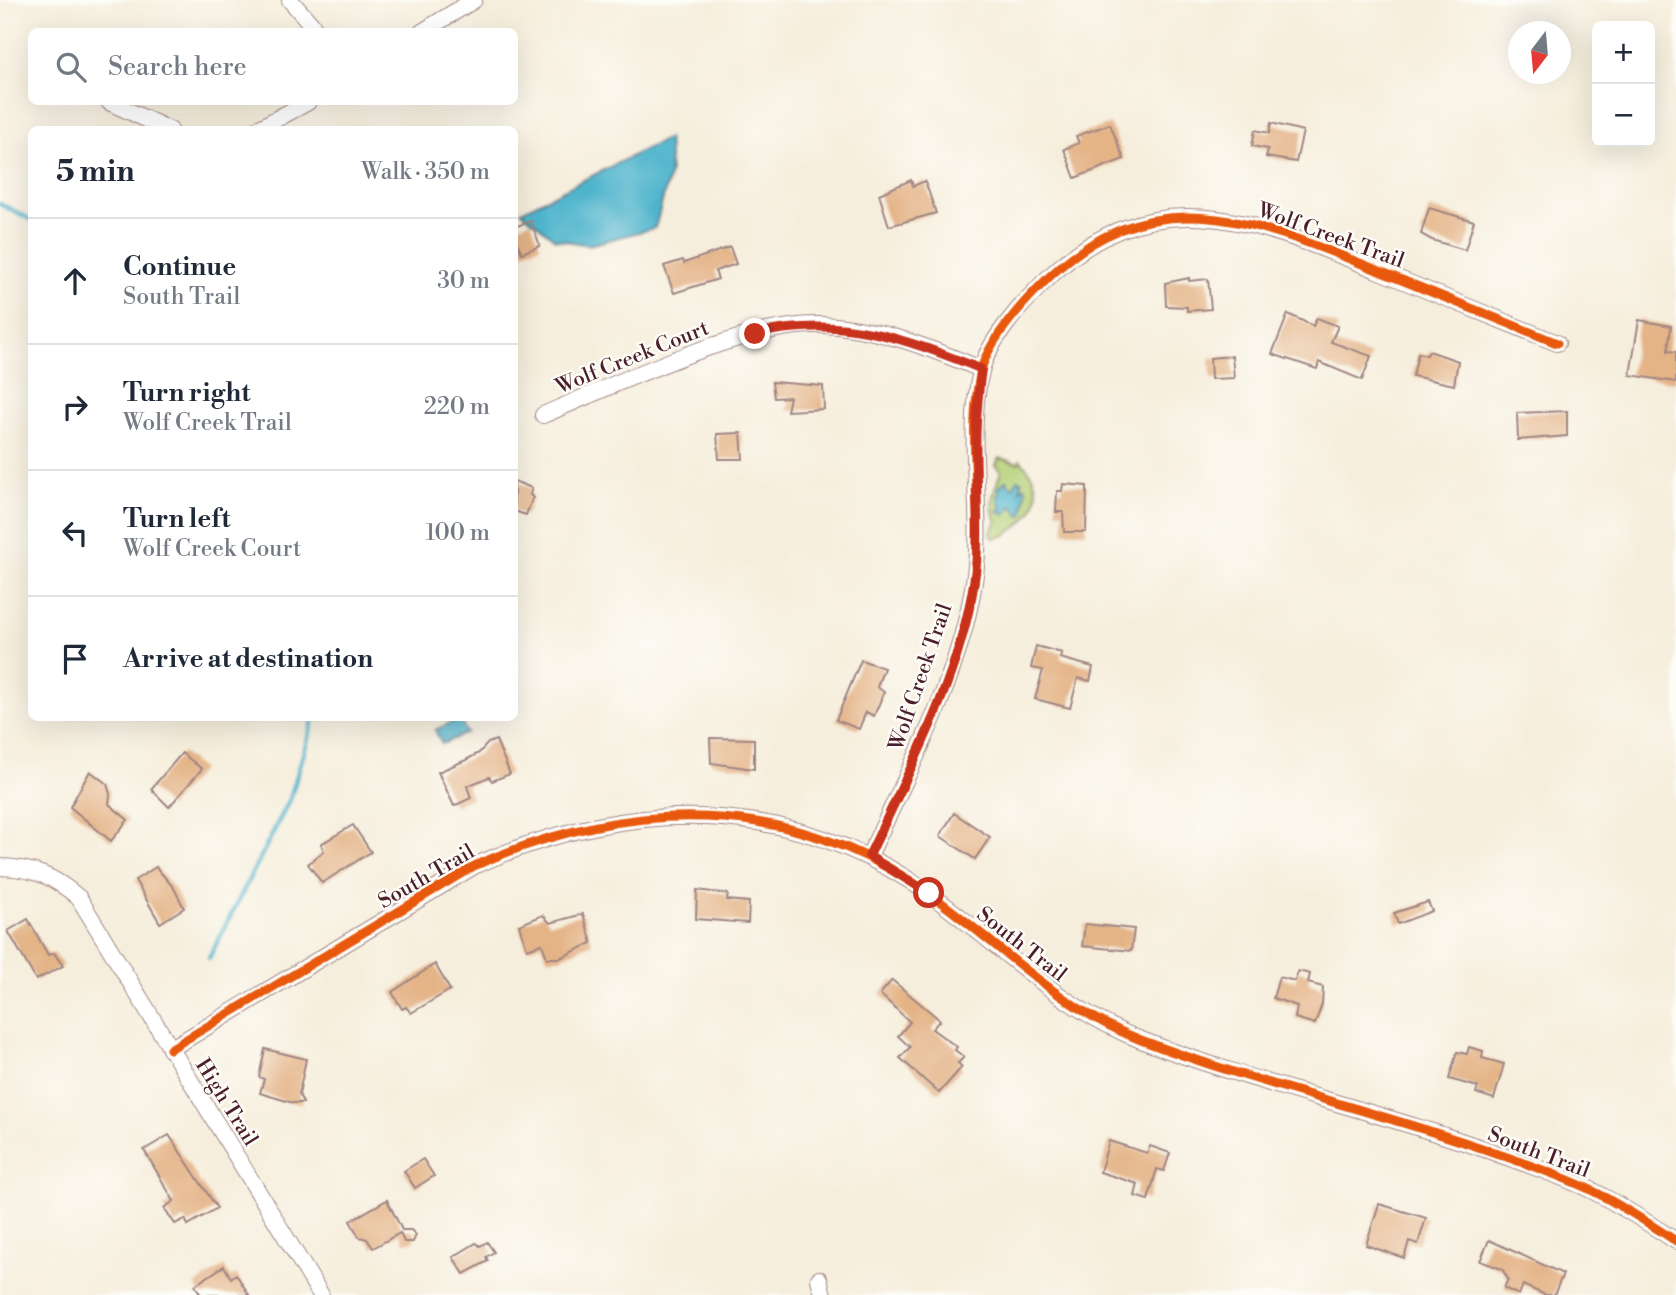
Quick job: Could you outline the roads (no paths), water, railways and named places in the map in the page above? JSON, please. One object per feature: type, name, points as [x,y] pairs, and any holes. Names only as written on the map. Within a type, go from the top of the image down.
[{"type":"street","points":[[290,0],[314,28]]},
{"type":"street","points":[[428,28],[474,0]]},
{"type":"street","points":[[116,105],[161,126]]},
{"type":"street","points":[[263,126],[302,105]]},
{"type":"street","name":"Wolf Creek Trail","points":[[869,856],[925,738],[954,657],[974,583],[978,513],[975,435],[981,369],[1012,314],[1056,270],[1088,244],[1139,223],[1186,215],[1238,220],[1280,231],[1557,343]]},
{"type":"street","name":"Wolf Creek Court","points":[[543,415],[714,347],[787,327],[820,325],[858,328],[896,337],[981,369]]},
{"type":"street","name":"South Trail","points":[[170,1049],[474,866],[511,850],[552,837],[647,817],[697,816],[784,829],[869,856],[929,893],[1052,992],[1113,1030],[1447,1136],[1561,1177],[1620,1206],[1676,1241]]},
{"type":"street","name":"High Trail","points":[[0,867],[28,868],[59,880],[79,898],[94,918],[170,1049],[321,1295]]},
{"type":"street","points":[[819,1279],[823,1295]]},
{"type":"water","points":[[668,138],[670,173],[655,228],[589,245],[555,239],[521,211]]},
{"type":"water","points":[[1018,479],[1022,482],[1020,490],[1024,486],[1026,489],[1023,515],[1020,516],[1013,506],[1004,515],[998,511],[1002,507],[998,501],[999,487],[1006,480],[1012,488]]},
{"type":"water","points":[[460,721],[467,733],[442,744],[435,730]]},
{"type":"waterway","points":[[0,204],[28,218]]},
{"type":"waterway","points":[[209,958],[290,799],[313,721]]}]
